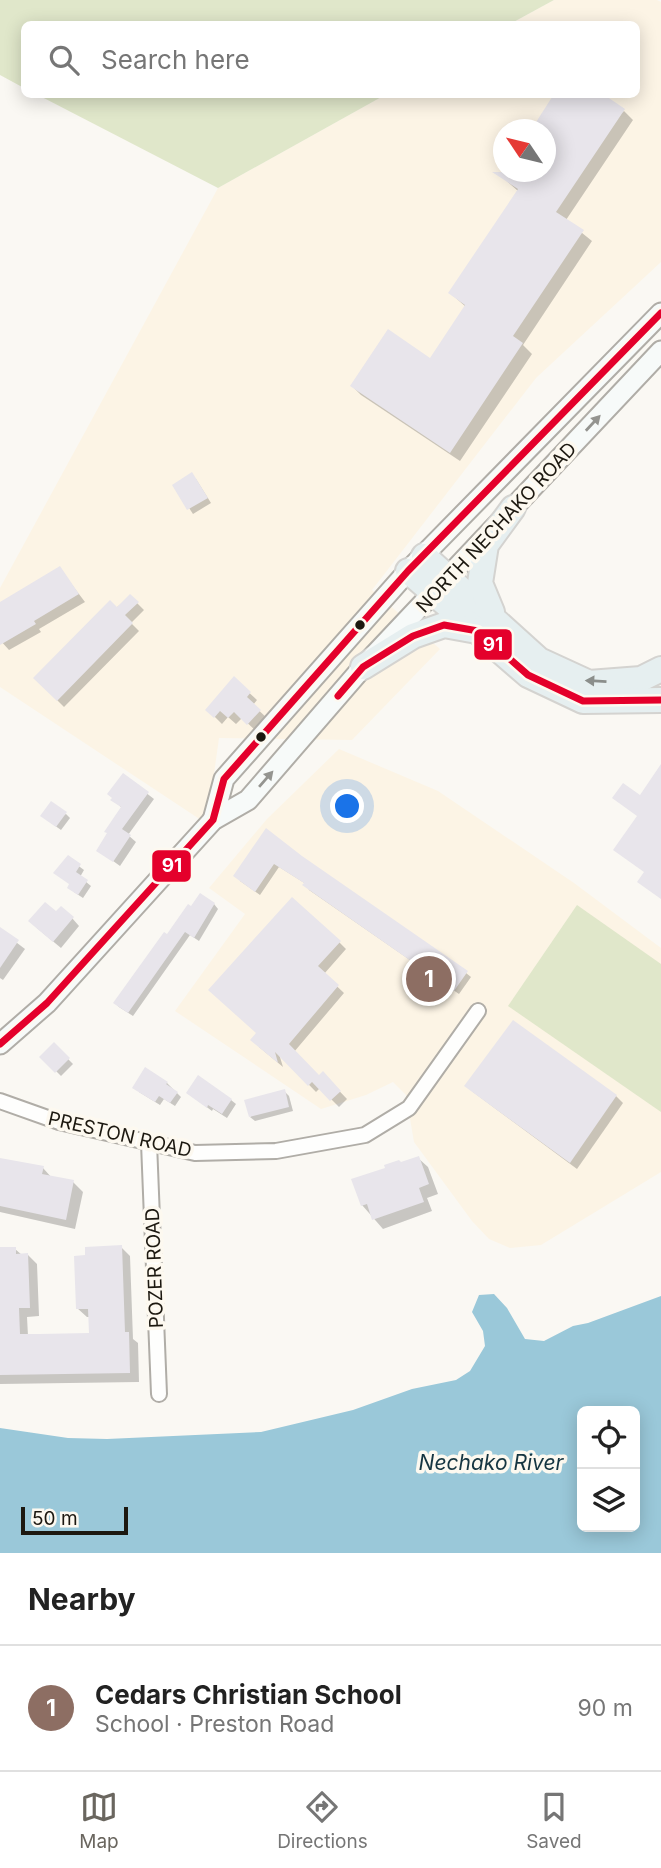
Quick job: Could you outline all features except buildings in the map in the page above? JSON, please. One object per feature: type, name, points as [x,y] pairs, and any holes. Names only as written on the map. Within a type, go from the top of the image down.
[{"type":"highway","points":[[513,508],[486,545],[480,583],[487,625],[528,675],[583,701],[661,700]]},
{"type":"highway","points":[[416,564],[487,625],[539,660],[589,683],[641,679],[661,669]]},
{"type":"highway","points":[[363,667],[413,636],[444,625],[487,625]]},
{"type":"main road","name":"NORTH NECHAKO ROAD","points":[[213,820],[225,779],[416,564],[661,313]]},
{"type":"main road","name":"NORTH NECHAKO ROAD","points":[[0,1044],[47,1003],[213,820],[248,800],[363,667],[661,351]]},
{"type":"street","name":"PRESTON ROAD","points":[[0,1101],[59,1122],[195,1153],[276,1151],[365,1135],[409,1108],[478,1011]]},
{"type":"street","name":"POZER ROAD","points":[[149,1143],[159,1394]]},
{"type":"shaded area","points":[[554,0],[661,2],[661,262],[536,378],[372,590],[440,649],[352,740],[219,738],[207,824],[0,687],[0,588],[218,188],[380,98],[640,98],[640,21],[516,21]]},
{"type":"shaded area","points":[[339,749],[438,791],[574,883],[661,948],[661,1172],[541,1245],[510,1248],[489,1239],[472,1221],[414,1142],[406,1095],[393,1082],[366,1095],[321,1109],[175,1011],[245,914],[209,888],[267,819]]},
{"type":"green space","points":[[0,0],[554,0],[516,21],[21,21],[21,86],[0,75]]},
{"type":"green space","points":[[44,98],[380,98],[218,188]]},
{"type":"green space","points":[[577,905],[661,964],[661,1112],[508,1006]]},
{"type":"water","name":"Nechako River","points":[[494,1294],[507,1308],[525,1339],[544,1341],[573,1326],[661,1296],[661,1553],[0,1553],[0,1428],[68,1438],[107,1439],[261,1432],[353,1410],[412,1389],[456,1380],[470,1371],[485,1346],[483,1331],[472,1312],[479,1295]]},
{"type":"transit line","name":"91","points":[[0,1044],[47,1003],[213,820],[224,779],[408,571],[661,313]]},
{"type":"transit line","name":"91","points":[[338,696],[363,667],[413,636],[444,625],[478,631],[528,675],[583,701],[661,700]]},
{"type":"place","name":"Cedars Christian School","points":[[429,979]]}]
